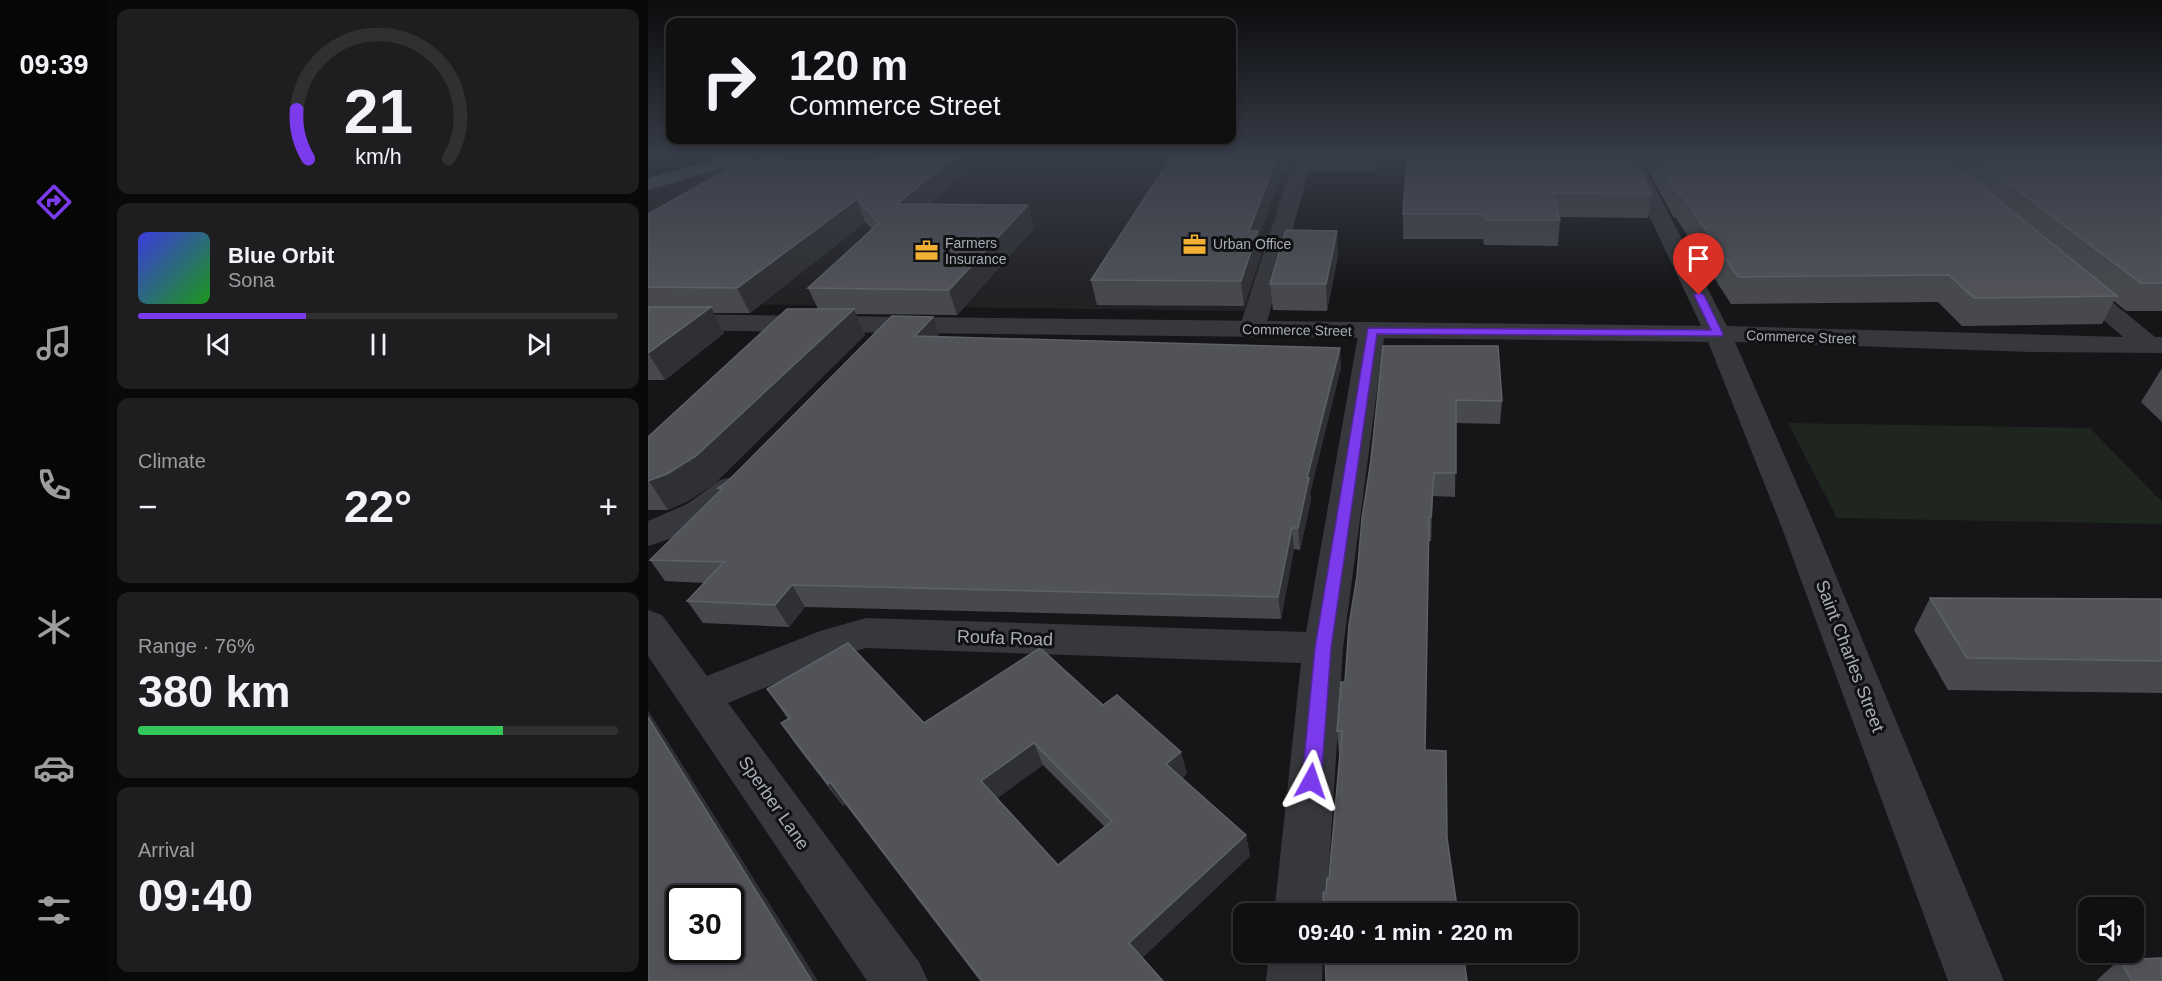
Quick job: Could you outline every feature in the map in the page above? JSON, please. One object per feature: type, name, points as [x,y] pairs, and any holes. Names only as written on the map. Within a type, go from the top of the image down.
[{"type":"street","points":[[1252,329],[1290,202]]},
{"type":"street","name":"Saint Charles Street","points":[[1653,202],[1718,334],[1799,528],[1976,981]]},
{"type":"street","points":[[2058,269],[2156,345]]},
{"type":"street","name":"Commerce Street","points":[[648,322],[1718,334],[2032,344],[2156,345]]},
{"type":"street","points":[[865,352],[892,325]]},
{"type":"street","points":[[1301,903],[1323,648],[1372,330]]},
{"type":"street","points":[[648,534],[699,512],[727,493],[752,468]]},
{"type":"street","name":"Sperber Lane","points":[[648,625],[900,981]]},
{"type":"street","name":"Roufa Road","points":[[699,697],[834,642],[866,633],[1323,648]]},
{"type":"street","points":[[1294,981],[1295,963]]},
{"type":"shaded area","points":[[648,202],[1280,202],[1245,311],[648,303]]},
{"type":"shaded area","points":[[1788,423],[2090,428],[2162,502],[2162,524],[1837,518]]},
{"type":"building","points":[[670,202],[853,202],[737,288],[648,287],[648,214]]},
{"type":"building","points":[[860,202],[1028,205],[949,290],[808,288],[879,223]]},
{"type":"building","name":"Urban Office","points":[[1142,202],[1260,202],[1249,231],[1258,231],[1241,281],[1091,280]]},
{"type":"building","points":[[1404,202],[1555,202],[1560,220],[1485,220],[1484,214],[1403,214]]},
{"type":"building","points":[[1686,202],[2001,202],[2117,296],[1974,298],[1949,275],[1738,277]]},
{"type":"building","points":[[2033,202],[2162,202],[2162,283],[2141,283]]},
{"type":"building","points":[[1286,230],[1337,231],[1326,284],[1270,284]]},
{"type":"building","points":[[648,307],[711,307],[648,353]]},
{"type":"building","points":[[787,309],[854,309],[696,456],[667,474],[648,481],[648,437]]},
{"type":"building","points":[[892,316],[933,317],[915,336],[1340,348],[1307,478],[1309,478],[1298,528],[1292,528],[1278,597],[792,585],[775,605],[687,601],[724,562],[650,560],[723,488],[718,488],[728,481]]},
{"type":"building","points":[[1383,346],[1498,346],[1502,401],[1456,400],[1456,473],[1434,473],[1431,517],[1429,517],[1425,750],[1446,751],[1447,838],[1456,903],[1323,903],[1323,893],[1326,891],[1327,878],[1329,878],[1342,731],[1337,731],[1341,682],[1345,682],[1349,625],[1371,460]]},
{"type":"building","points":[[1930,598],[2162,599],[2162,661],[1967,658]]},
{"type":"building","points":[[848,643],[924,723],[1040,648],[1103,705],[1117,695],[1181,752],[1166,764],[1246,835],[1129,943],[1163,981],[982,981],[830,782],[828,784],[781,723],[790,718],[767,689]],"holes":[[[1034,743],[1112,821],[1058,865],[981,781]]]},
{"type":"building","points":[[648,717],[812,981],[648,981]]},
{"type":"building","points":[[2162,958],[2162,981],[2132,981],[2121,963],[2144,963],[2144,959]]},
{"type":"building","points":[[1325,963],[1465,963],[1467,981],[1326,981]]},
{"type":"place","name":"Urban Office","points":[[1195,244]]},
{"type":"place","name":"Farmers Insurance","points":[[927,251]]},
{"type":"route","points":[[1311,781],[1323,648],[1372,330],[1718,334],[1699,295]]}]
